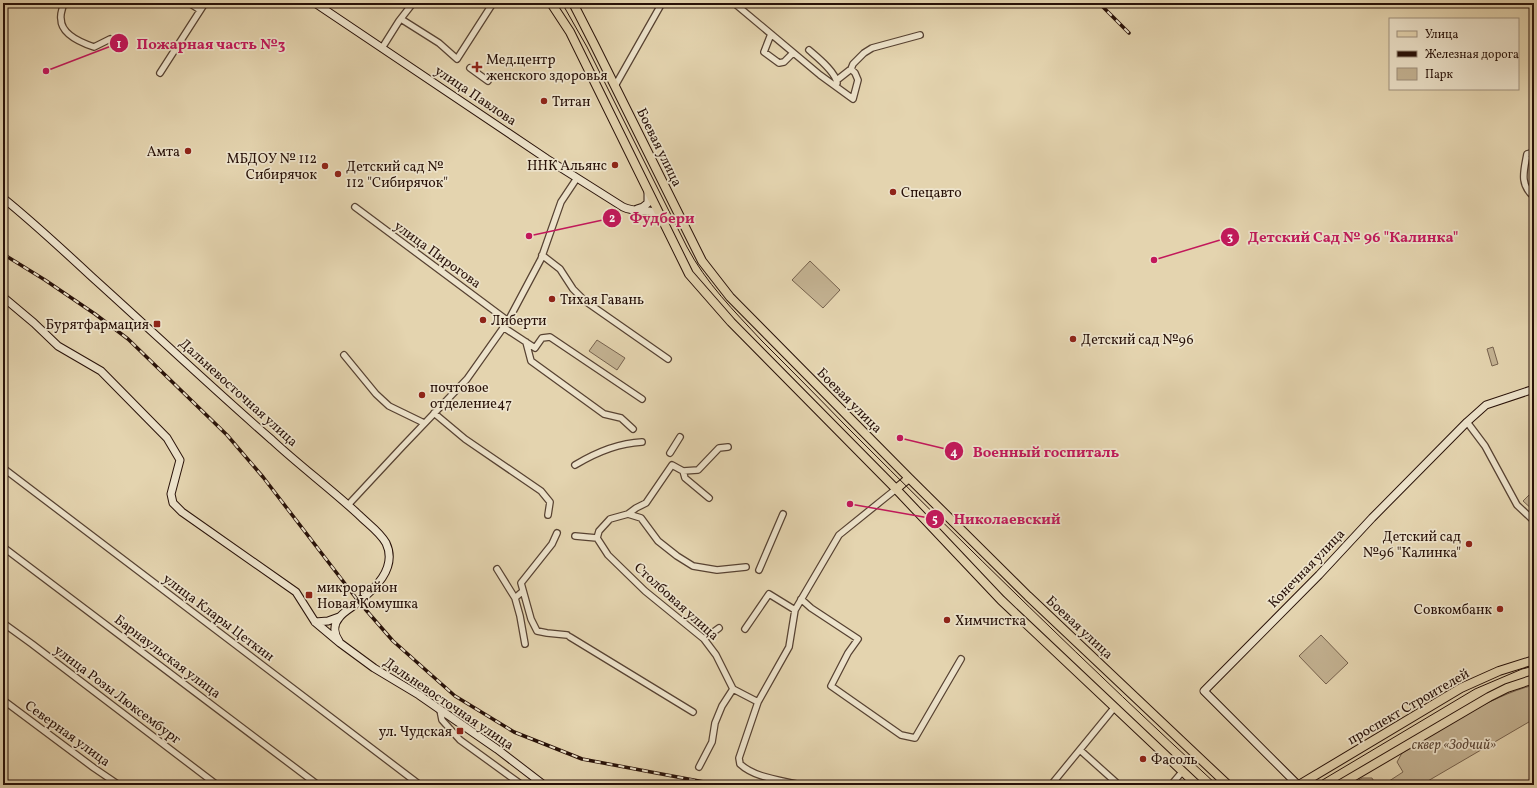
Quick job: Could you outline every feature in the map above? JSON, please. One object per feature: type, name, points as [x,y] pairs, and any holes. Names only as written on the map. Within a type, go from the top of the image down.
[{"type":"main road","points":[[551,3],[570,32],[689,274],[709,298],[896,489],[1000,600],[1197,785]]},
{"type":"main road","name":"Боевая улица","points":[[573,3],[702,261],[714,278],[748,315],[1028,596],[1228,785]]},
{"type":"main road","points":[[896,489],[909,478]]},
{"type":"main road","name":"проспект Строителей","points":[[1298,785],[1461,688],[1499,671],[1534,660]]},
{"type":"main road","points":[[1339,785],[1489,697],[1507,688],[1534,679]]},
{"type":"street","points":[[189,3],[200,10]]},
{"type":"street","points":[[160,73],[205,3]]},
{"type":"street","name":"улица Павлова","points":[[315,3],[577,178],[623,207],[636,211],[651,210],[659,215]]},
{"type":"street","points":[[382,48],[413,3]]},
{"type":"street","points":[[401,19],[439,43],[457,59],[493,3]]},
{"type":"street","points":[[615,86],[662,3]]},
{"type":"street","points":[[734,3],[793,53],[853,99],[858,80],[855,73],[851,70]]},
{"type":"street","points":[[63,6],[60,20],[66,31],[82,43],[94,47],[110,39]]},
{"type":"street","points":[[771,34],[764,52],[779,63],[784,62],[793,53]]},
{"type":"street","points":[[837,80],[851,70],[853,64],[858,58],[872,48],[920,35]]},
{"type":"street","points":[[809,50],[826,66],[837,80],[838,89]]},
{"type":"street","points":[[470,68],[488,81]]},
{"type":"street","points":[[1534,152],[1527,154],[1523,178],[1529,193],[1534,197]]},
{"type":"street","points":[[348,505],[467,379],[508,320],[542,256],[561,202],[577,178]]},
{"type":"street","points":[[623,207],[638,209],[643,207],[648,203],[648,193]]},
{"type":"street","name":"Дальневосточная улица","points":[[3,198],[59,246],[272,440],[348,505],[378,533],[385,542],[389,560],[386,571],[381,580],[359,602],[339,617],[328,622],[314,622]]},
{"type":"street","name":"улица Пирогова","points":[[355,207],[508,320]]},
{"type":"street","points":[[542,256],[560,269],[573,289],[585,301],[668,359]]},
{"type":"street","name":"Дальневосточная улица","points":[[3,298],[34,323],[58,346],[101,371],[168,438],[180,460],[171,494],[173,503],[182,512],[296,592],[314,622],[340,643],[374,668],[440,710],[497,749],[544,785]]},
{"type":"street","points":[[503,327],[536,348],[542,338],[550,337],[642,399]]},
{"type":"street","points":[[526,342],[531,362],[604,414],[621,418],[633,429]]},
{"type":"street","points":[[344,355],[376,394],[389,406],[424,423]]},
{"type":"street","name":"Конечная улица","points":[[1298,785],[1204,691],[1467,422],[1486,405],[1534,389]]},
{"type":"street","points":[[434,414],[464,440],[541,491],[550,502],[548,515]]},
{"type":"street","points":[[1467,422],[1485,446],[1517,505],[1534,521],[1534,523]]},
{"type":"street","points":[[670,452],[680,437]]},
{"type":"street","points":[[575,465],[587,458],[608,450],[632,443],[642,442]]},
{"type":"street","points":[[575,536],[597,538],[599,530],[610,519],[628,514],[646,503],[672,465],[683,471],[698,470],[719,448],[728,447]]},
{"type":"street","name":"улица Клары Цеткин","points":[[3,468],[420,785]]},
{"type":"street","points":[[683,471],[684,478],[709,498]]},
{"type":"street","points":[[800,785],[760,775],[740,764],[739,758],[758,702],[789,647],[795,610],[801,599],[831,551],[839,535],[896,489]]},
{"type":"street","points":[[628,514],[641,518],[658,541],[693,566],[717,570],[746,567]]},
{"type":"street","points":[[759,570],[783,514]]},
{"type":"street","points":[[557,533],[552,544],[521,583],[531,619],[537,630],[569,636],[693,712]]},
{"type":"street","name":"Столбовая улица","points":[[597,538],[608,555],[645,591],[704,639],[716,655],[733,689]]},
{"type":"street","name":"Барнаульская улица","points":[[3,547],[318,785]]},
{"type":"street","points":[[497,569],[515,598],[525,644]]},
{"type":"street","points":[[515,598],[523,590]]},
{"type":"street","points":[[745,629],[769,594],[795,610]]},
{"type":"street","points":[[801,599],[811,608],[858,639],[848,652],[831,686],[901,735],[915,738],[961,660]]},
{"type":"street","points":[[339,617],[334,627],[336,636],[340,643]]},
{"type":"street","name":"улица Розы Люксембург","points":[[3,623],[217,785]]},
{"type":"street","points":[[704,639],[719,628]]},
{"type":"street","points":[[699,767],[712,742],[715,723],[722,706],[733,689],[758,702]]},
{"type":"street","name":"Северная улица","points":[[3,700],[119,785]]},
{"type":"street","points":[[1061,785],[1053,783],[1114,708]]},
{"type":"street","points":[[440,710],[442,720],[460,740],[522,785]]},
{"type":"street","points":[[1080,750],[1119,785]]},
{"type":"street","points":[[1171,785],[1182,772]]},
{"type":"green space","points":[[810,261],[840,290],[823,308],[792,280]]},
{"type":"green space","points":[[597,340],[625,358],[617,370],[589,351]]},
{"type":"green space","points":[[1493,347],[1498,364],[1492,366],[1487,349]]},
{"type":"green space","points":[[1534,490],[1534,511],[1523,501]]},
{"type":"green space","points":[[1321,635],[1348,663],[1326,684],[1299,656]]},
{"type":"green space","name":"сквер «Зодчий»","points":[[1534,685],[1534,719],[1421,785],[1383,785],[1403,772],[1397,762],[1402,753],[1483,705],[1499,697]]},
{"type":"green space","points":[[1362,778],[1372,778],[1376,785],[1351,785]]},
{"type":"tram line","points":[[562,3],[587,47],[687,247],[703,273],[721,296],[762,341],[845,425],[1029,607],[1217,785]]},
{"type":"tram line","points":[[1314,785],[1475,689],[1522,669],[1534,666]]},
{"type":"railway","points":[[1099,3],[1129,33]]},
{"type":"railway","points":[[3,254],[45,280],[95,314],[128,339],[227,435],[263,477],[359,602],[393,641],[455,696],[514,732],[582,759],[720,785]]},
{"type":"place","name":"Мед.центр женского здоровья","points":[[477,67]]},
{"type":"place","name":"Пожарная часть №3","points":[[46,71]]},
{"type":"place","name":"Титан","points":[[544,101]]},
{"type":"place","name":"Амта","points":[[188,151]]},
{"type":"place","name":"ННК Альянс","points":[[615,165]]},
{"type":"place","name":"МБДОУ № 112 Сибирячок","points":[[325,166]]},
{"type":"place","name":"Детский сад № 112 \"Сибирячок\"","points":[[338,174]]},
{"type":"place","name":"Спецавто","points":[[893,192]]},
{"type":"place","name":"Фудбери","points":[[529,236]]},
{"type":"place","name":"Детский Сад № 96 \"Калинка\"","points":[[1154,260]]},
{"type":"place","name":"Тихая Гавань","points":[[552,299]]},
{"type":"place","name":"Либерти","points":[[483,320]]},
{"type":"place","name":"Бурятфармация","points":[[157,324]]},
{"type":"place","name":"Детский сад №96","points":[[1073,339]]},
{"type":"place","name":"почтовое отделение47","points":[[422,395]]},
{"type":"place","name":"Военный госпиталь","points":[[900,438]]},
{"type":"place","name":"Николаевский","points":[[850,504]]},
{"type":"place","name":"Детский сад №96 \"Калинка\"","points":[[1469,544]]},
{"type":"place","name":"микрорайон Новая Комушка","points":[[309,595]]},
{"type":"place","name":"Совкомбанк","points":[[1500,609]]},
{"type":"place","name":"Химчистка","points":[[947,620]]},
{"type":"place","name":"ул. Чудская","points":[[460,731]]},
{"type":"place","name":"Фасоль","points":[[1143,759]]}]
